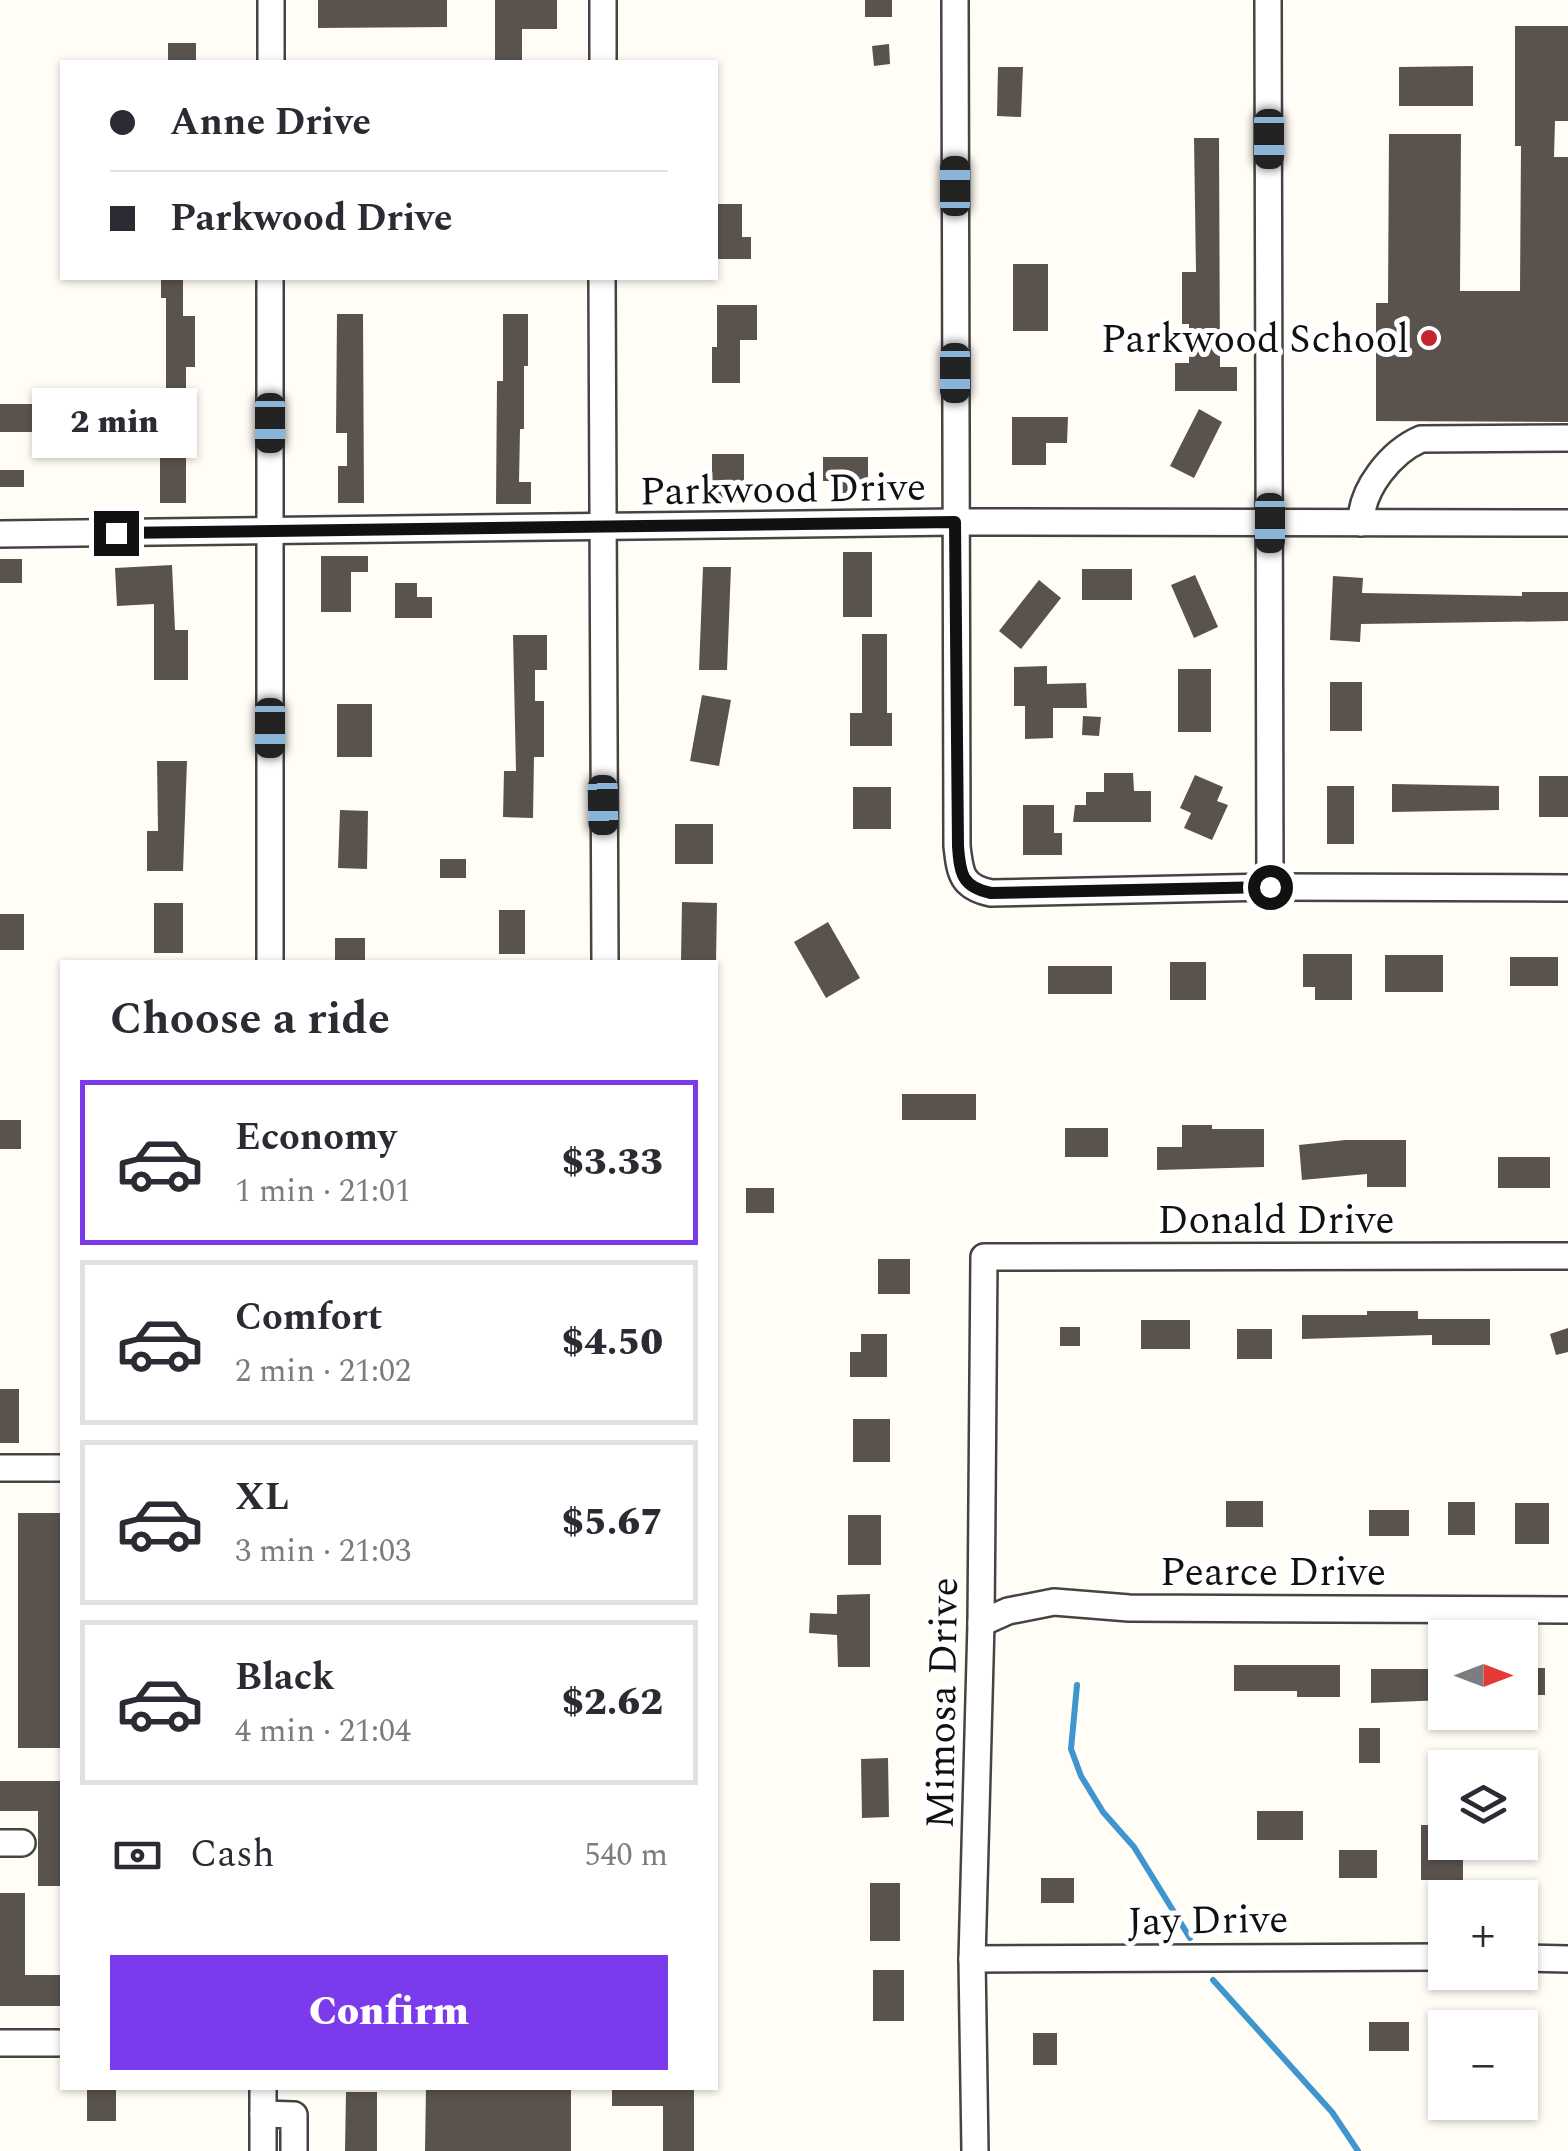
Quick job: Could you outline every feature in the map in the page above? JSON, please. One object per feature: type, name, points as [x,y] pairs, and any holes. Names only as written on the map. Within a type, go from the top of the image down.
[{"type":"street","points":[[270,0],[270,60]]},
{"type":"street","points":[[603,60],[604,0]]},
{"type":"street","points":[[955,0],[958,846],[959,866],[974,889],[991,893],[1270,887],[1568,888]]},
{"type":"street","points":[[1268,0],[1270,887]]},
{"type":"street","points":[[270,280],[270,960]]},
{"type":"street","points":[[602,280],[604,960]]},
{"type":"street","points":[[1361,523],[1361,505],[1369,489],[1402,447],[1421,439],[1568,438]]},
{"type":"street","name":"Parkwood Drive","points":[[0,534],[955,522],[1568,523]]},
{"type":"street","name":"Donald Drive","points":[[984,1257],[1568,1256]]},
{"type":"street","name":"Mimosa Drive","points":[[976,2151],[972,1959],[981,1623],[984,1257]]},
{"type":"street","points":[[0,1468],[60,1468]]},
{"type":"street","name":"Pearce Drive","points":[[981,1623],[1008,1611],[1054,1602],[1129,1608],[1568,1610]]},
{"type":"street","name":"Jay Drive","points":[[972,1959],[1428,1957]]},
{"type":"street","points":[[1538,1958],[1568,1959]]},
{"type":"street","points":[[0,2043],[58,2043]]},
{"type":"street","points":[[263,2151],[264,2090]]},
{"type":"street","points":[[263,2114],[294,2115],[294,2151]]},
{"type":"building","points":[[318,0],[447,0],[447,27],[318,28]]},
{"type":"building","points":[[495,0],[557,0],[557,29],[522,29],[522,60],[495,60]]},
{"type":"building","points":[[865,0],[892,0],[892,17],[865,17]]},
{"type":"building","points":[[1515,26],[1568,26],[1568,121],[1555,121],[1554,157],[1568,157],[1568,422],[1376,421],[1376,303],[1388,303],[1389,134],[1461,134],[1460,291],[1520,291],[1521,146],[1515,146]]},
{"type":"building","points":[[168,43],[196,43],[196,60],[168,60]]},
{"type":"building","points":[[889,44],[890,64],[874,66],[872,46]]},
{"type":"building","points":[[1473,66],[1473,106],[1399,106],[1399,67]]},
{"type":"building","points":[[998,67],[1023,67],[1021,117],[997,116]]},
{"type":"building","points":[[1194,138],[1219,138],[1220,367],[1237,367],[1237,391],[1175,391],[1175,363],[1189,363],[1189,324],[1182,324],[1182,272],[1196,272]]},
{"type":"building","points":[[718,204],[742,204],[742,237],[751,237],[751,259],[718,259]]},
{"type":"building","points":[[1013,264],[1048,264],[1048,331],[1013,331]]},
{"type":"building","points":[[161,280],[183,280],[183,316],[195,316],[195,367],[186,367],[186,503],[160,503],[160,427],[149,427],[149,394],[166,394],[166,298],[161,298]]},
{"type":"building","points":[[717,305],[757,305],[757,340],[740,340],[740,383],[712,383]]},
{"type":"building","points":[[337,314],[363,314],[364,503],[338,503],[338,466],[347,466],[347,433],[336,433]]},
{"type":"building","points":[[503,314],[528,314],[519,482],[531,482],[531,504],[496,504],[497,381],[503,381]]},
{"type":"building","points":[[0,404],[42,404],[42,432],[0,432]]},
{"type":"building","points":[[1199,409],[1222,422],[1194,478],[1170,466]]},
{"type":"building","points":[[1012,417],[1068,417],[1067,443],[1046,443],[1046,465],[1012,465]]},
{"type":"building","points":[[712,454],[744,454],[744,503],[712,503]]},
{"type":"building","points":[[823,457],[868,457],[868,493],[838,493],[838,481],[823,481]]},
{"type":"building","points":[[0,470],[24,470],[24,487],[0,487]]},
{"type":"building","points":[[843,552],[872,552],[872,617],[843,617]]},
{"type":"building","points":[[321,556],[368,556],[368,572],[351,572],[351,612],[321,612]]},
{"type":"building","points":[[0,559],[22,559],[22,583],[0,583]]},
{"type":"building","points":[[172,565],[175,630],[188,630],[188,680],[154,680],[154,604],[117,606],[115,568]]},
{"type":"building","points":[[703,567],[731,567],[727,670],[699,670]]},
{"type":"building","points":[[1082,569],[1132,569],[1132,600],[1082,600]]},
{"type":"building","points":[[1195,575],[1218,627],[1194,638],[1171,585]]},
{"type":"building","points":[[1333,576],[1363,578],[1362,593],[1522,596],[1522,592],[1568,592],[1568,621],[1361,624],[1360,642],[1330,640]]},
{"type":"building","points":[[1039,580],[1061,598],[1021,649],[999,631]]},
{"type":"building","points":[[395,583],[417,583],[417,597],[432,597],[432,618],[395,618]]},
{"type":"building","points":[[862,634],[887,634],[887,713],[892,713],[892,746],[850,746],[850,713],[862,713]]},
{"type":"building","points":[[513,635],[547,635],[547,670],[535,670],[535,701],[544,701],[544,757],[534,757],[533,818],[503,817],[504,771],[516,771]]},
{"type":"building","points":[[1047,666],[1047,684],[1086,683],[1087,708],[1053,708],[1053,738],[1025,739],[1025,706],[1014,706],[1014,667]]},
{"type":"building","points":[[1178,669],[1211,669],[1211,732],[1178,732]]},
{"type":"building","points":[[1330,682],[1362,682],[1362,731],[1330,731]]},
{"type":"building","points":[[702,695],[731,700],[719,766],[690,761]]},
{"type":"building","points":[[337,704],[372,704],[372,757],[337,757]]},
{"type":"building","points":[[1083,716],[1101,717],[1099,736],[1082,735]]},
{"type":"building","points":[[157,761],[187,761],[183,871],[147,871],[147,831],[158,831]]},
{"type":"building","points":[[1104,773],[1133,773],[1134,791],[1151,791],[1151,822],[1073,822],[1075,805],[1086,805],[1086,792],[1104,792]]},
{"type":"building","points":[[1195,775],[1223,787],[1217,801],[1228,805],[1212,840],[1184,828],[1191,813],[1180,808]]},
{"type":"building","points":[[1539,776],[1568,776],[1568,817],[1539,817]]},
{"type":"building","points":[[1392,784],[1499,786],[1499,810],[1392,812]]},
{"type":"building","points":[[1327,786],[1354,786],[1354,844],[1327,844]]},
{"type":"building","points":[[853,787],[891,787],[891,829],[853,829]]},
{"type":"building","points":[[1023,805],[1054,805],[1054,833],[1062,833],[1062,855],[1023,855]]},
{"type":"building","points":[[340,810],[368,811],[367,869],[338,868]]},
{"type":"building","points":[[675,824],[713,824],[713,864],[675,864]]},
{"type":"building","points":[[440,859],[466,859],[466,878],[440,878]]},
{"type":"building","points":[[682,902],[717,903],[716,960],[681,960]]},
{"type":"building","points":[[154,903],[183,903],[183,953],[154,953]]},
{"type":"building","points":[[499,910],[525,910],[525,954],[499,954]]},
{"type":"building","points":[[0,914],[24,914],[24,950],[0,950]]},
{"type":"building","points":[[828,922],[860,978],[826,998],[794,942]]},
{"type":"building","points":[[335,938],[365,938],[365,960],[335,960]]},
{"type":"building","points":[[1303,954],[1352,954],[1352,1000],[1315,1000],[1315,987],[1303,987]]},
{"type":"building","points":[[1385,955],[1443,955],[1443,992],[1385,992]]},
{"type":"building","points":[[1510,957],[1558,957],[1558,986],[1510,986]]},
{"type":"building","points":[[1170,962],[1206,962],[1206,1000],[1170,1000]]},
{"type":"building","points":[[1048,966],[1112,966],[1112,994],[1048,994]]},
{"type":"building","points":[[902,1094],[976,1094],[976,1120],[902,1120]]},
{"type":"building","points":[[0,1120],[21,1120],[21,1149],[0,1149]]},
{"type":"building","points":[[1182,1125],[1264,1129],[1264,1167],[1157,1170],[1157,1147],[1182,1147]]},
{"type":"building","points":[[1065,1128],[1108,1128],[1108,1157],[1065,1157]]},
{"type":"building","points":[[1406,1140],[1406,1187],[1367,1187],[1367,1174],[1302,1180],[1299,1145]]},
{"type":"building","points":[[1498,1157],[1550,1157],[1550,1188],[1498,1188]]},
{"type":"building","points":[[746,1188],[774,1188],[774,1213],[746,1213]]},
{"type":"building","points":[[878,1259],[910,1259],[910,1294],[878,1294]]},
{"type":"building","points":[[1367,1311],[1418,1311],[1418,1319],[1490,1319],[1490,1345],[1432,1345],[1432,1335],[1302,1339],[1302,1315],[1367,1315]]},
{"type":"building","points":[[1141,1320],[1190,1320],[1190,1349],[1141,1349]]},
{"type":"building","points":[[1060,1327],[1080,1327],[1080,1346],[1060,1346]]},
{"type":"building","points":[[1568,1328],[1568,1352],[1556,1355],[1550,1334]]},
{"type":"building","points":[[1237,1329],[1272,1329],[1272,1359],[1237,1359]]},
{"type":"building","points":[[861,1334],[887,1334],[887,1377],[850,1377],[850,1352],[861,1352]]},
{"type":"building","points":[[0,1389],[19,1389],[19,1443],[0,1443]]},
{"type":"building","points":[[853,1419],[890,1419],[890,1462],[853,1462]]},
{"type":"building","points":[[1226,1501],[1263,1501],[1263,1527],[1226,1527]]},
{"type":"building","points":[[1448,1502],[1475,1502],[1475,1535],[1448,1535]]},
{"type":"building","points":[[1515,1503],[1549,1503],[1549,1544],[1515,1544]]},
{"type":"building","points":[[1369,1510],[1409,1510],[1409,1536],[1369,1536]]},
{"type":"building","points":[[18,1513],[60,1513],[60,1748],[18,1748]]},
{"type":"building","points":[[848,1515],[881,1515],[881,1565],[848,1565]]},
{"type":"building","points":[[870,1594],[870,1667],[838,1667],[837,1635],[809,1633],[810,1613],[837,1614],[837,1595]]},
{"type":"building","points":[[1234,1665],[1340,1665],[1340,1697],[1297,1697],[1297,1691],[1234,1691]]},
{"type":"building","points":[[1538,1668],[1545,1668],[1545,1695],[1538,1695]]},
{"type":"building","points":[[1371,1669],[1428,1669],[1428,1701],[1371,1703]]},
{"type":"building","points":[[1359,1728],[1380,1728],[1380,1763],[1359,1763]]},
{"type":"building","points":[[888,1758],[889,1817],[862,1818],[861,1759]]},
{"type":"building","points":[[0,1781],[60,1781],[60,1886],[38,1886],[38,1811],[0,1811]]},
{"type":"building","points":[[1257,1811],[1303,1811],[1303,1840],[1257,1840]]},
{"type":"building","points":[[1421,1825],[1428,1825],[1428,1860],[1463,1860],[1463,1880],[1421,1880]]},
{"type":"building","points":[[1339,1850],[1377,1850],[1377,1878],[1339,1878]]},
{"type":"building","points":[[1041,1878],[1074,1878],[1074,1903],[1041,1903]]},
{"type":"building","points":[[870,1883],[900,1883],[900,1941],[870,1941]]},
{"type":"building","points":[[0,1893],[25,1893],[25,1975],[60,1975],[60,2006],[0,2006]]},
{"type":"building","points":[[873,1970],[904,1970],[904,2021],[873,2021]]},
{"type":"building","points":[[1369,2022],[1409,2022],[1409,2051],[1369,2051]]},
{"type":"building","points":[[1033,2033],[1057,2033],[1057,2065],[1033,2065]]},
{"type":"building","points":[[87,2090],[116,2090],[116,2121],[87,2121]]},
{"type":"building","points":[[426,2090],[571,2090],[571,2151],[425,2151]]},
{"type":"building","points":[[612,2090],[694,2090],[694,2151],[663,2151],[663,2106],[612,2106]]},
{"type":"building","points":[[346,2092],[377,2092],[377,2151],[345,2151]]},
{"type":"waterway","points":[[1077,1685],[1071,1749],[1081,1776],[1103,1812],[1134,1847],[1190,1938]]},
{"type":"waterway","points":[[1213,1980],[1332,2112],[1358,2151]]},
{"type":"place","name":"Parkwood School","points":[[1429,338]]},
{"type":"route","points":[[116,533],[955,522],[958,846],[959,866],[968,884],[991,893],[1270,887]]}]
